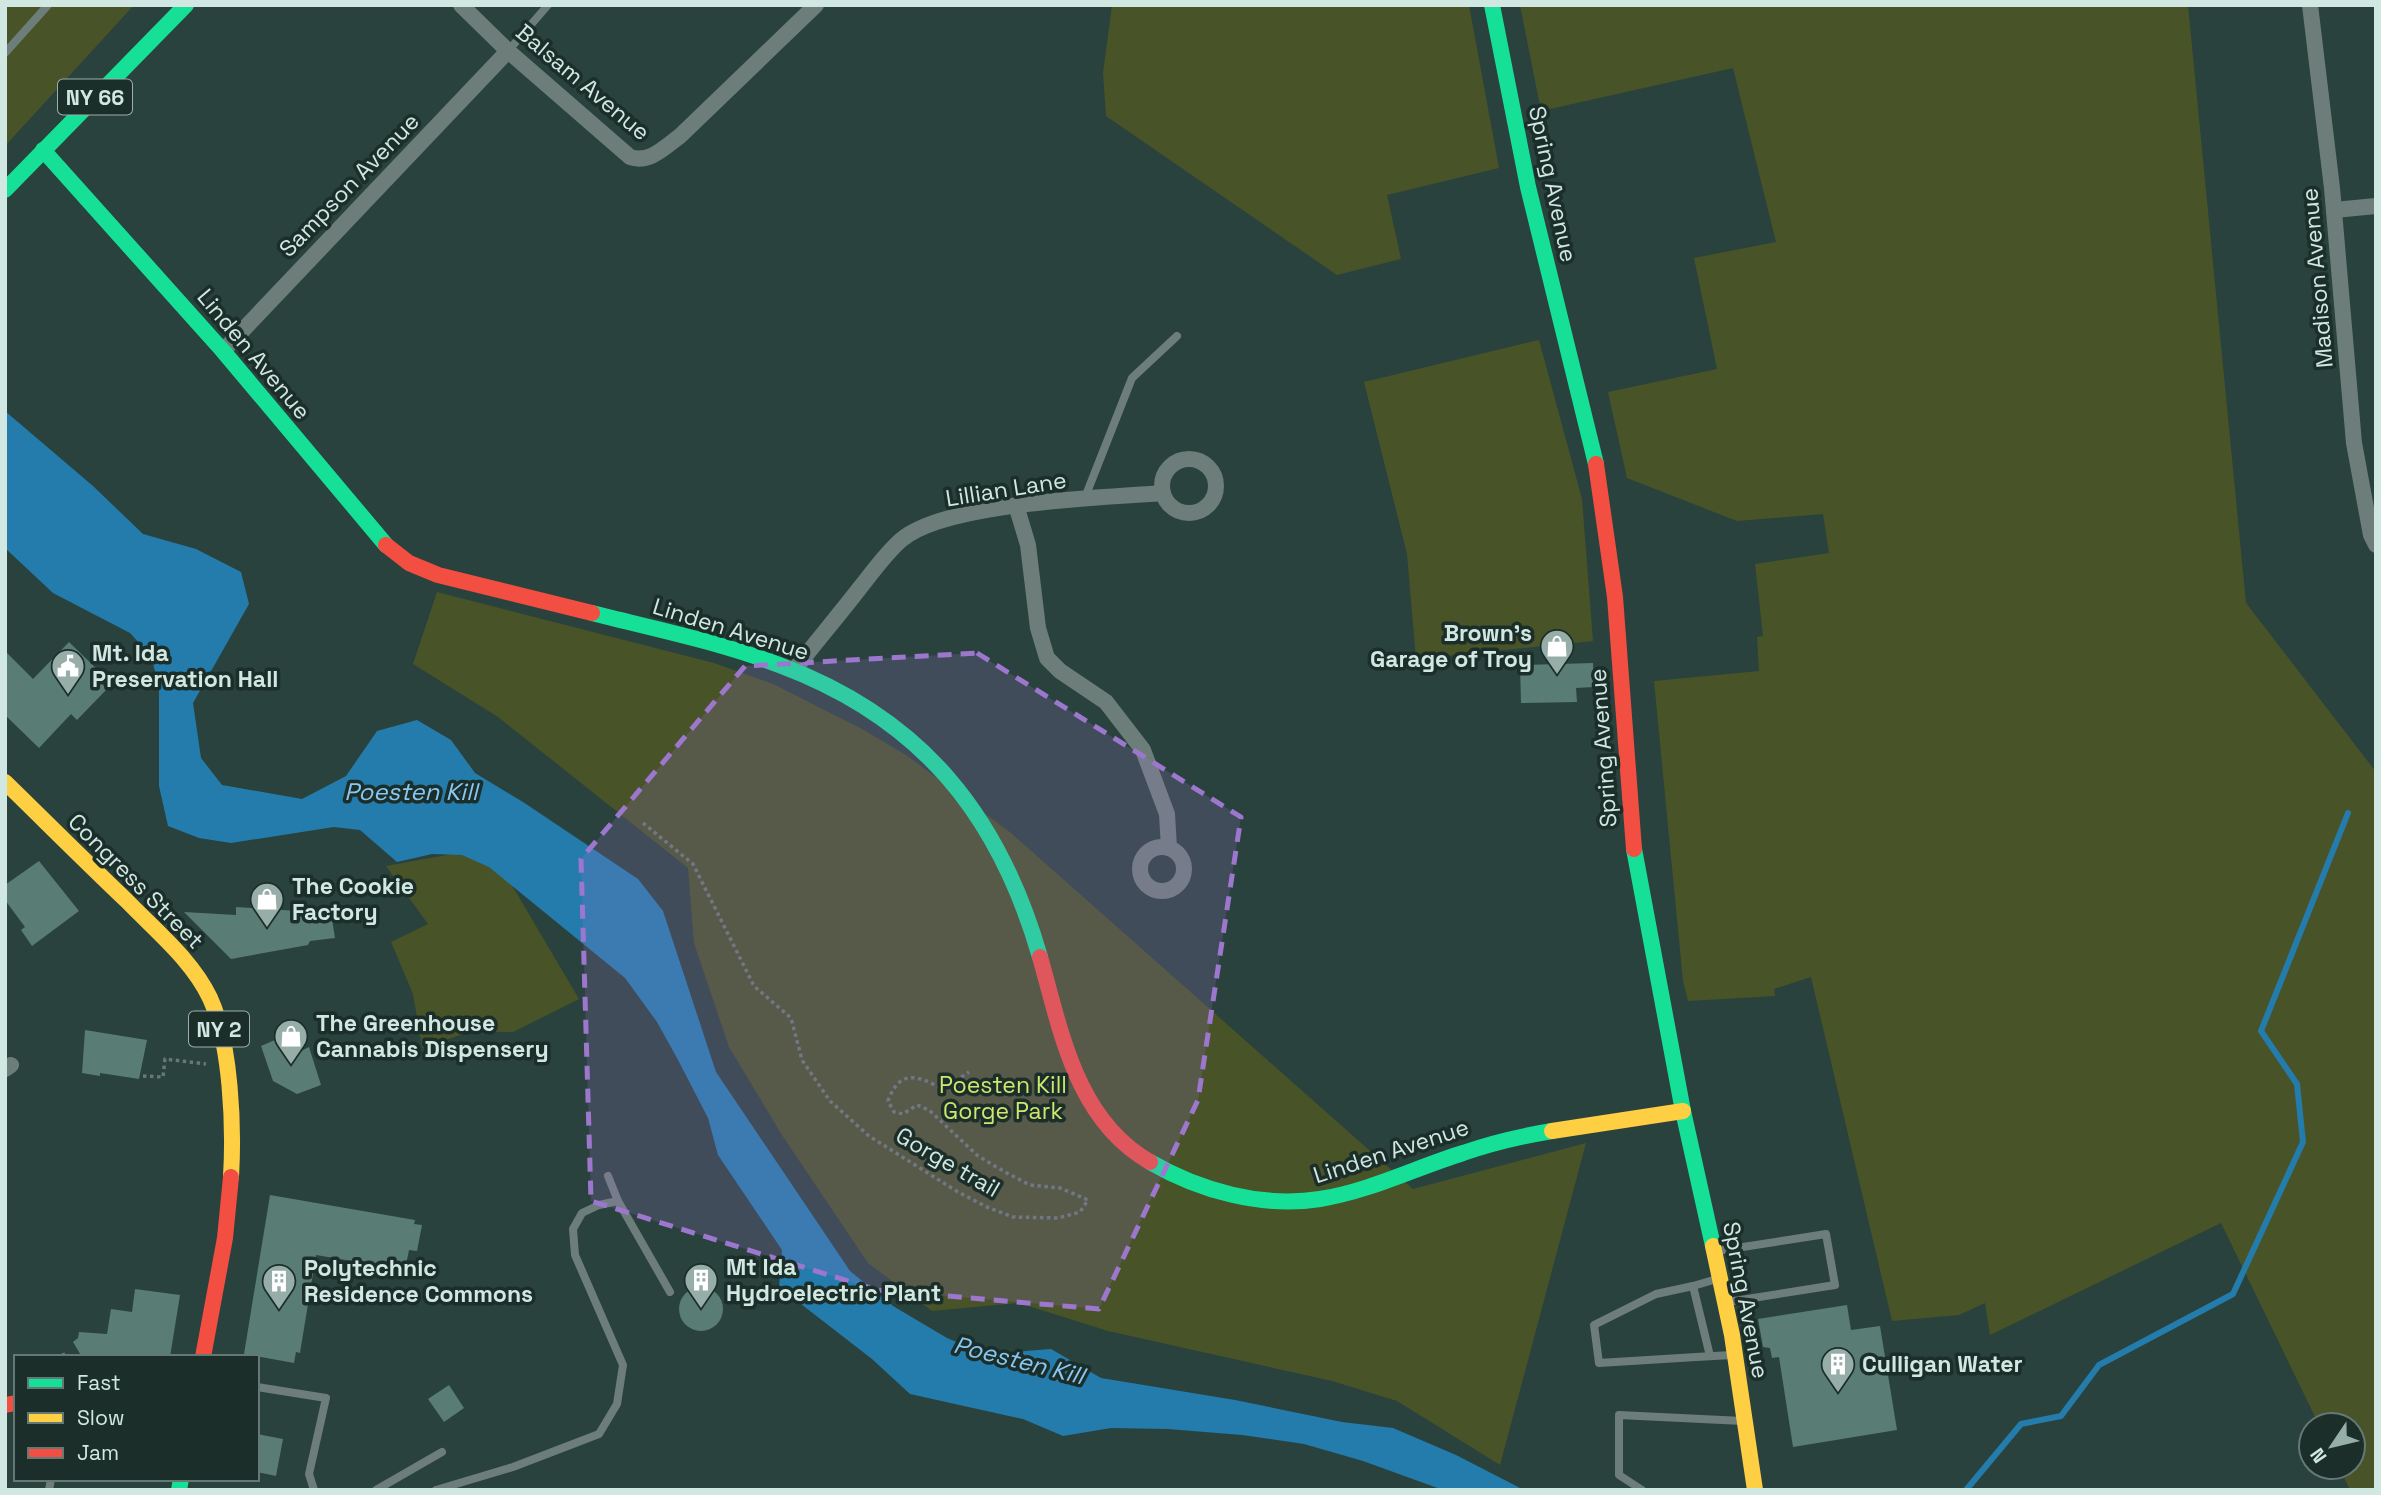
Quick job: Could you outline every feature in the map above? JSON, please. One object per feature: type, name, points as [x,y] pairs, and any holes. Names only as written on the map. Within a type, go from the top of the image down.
[{"type":"street","name":"NY 66","points":[[5,190],[186,5]]},
{"type":"street","name":"Balsam Avenue","points":[[461,5],[508,51],[630,157],[639,160],[655,155],[680,136],[816,5]]},
{"type":"street","name":"Spring Avenue","points":[[1492,5],[1528,187],[1600,481],[1615,597],[1633,845],[1683,1111],[1725,1302],[1755,1490]]},
{"type":"street","name":"Madison Avenue","points":[[2310,5],[2334,210],[2354,443],[2371,535],[2376,545]]},
{"type":"street","name":"Sampson Avenue","points":[[223,351],[508,51]]},
{"type":"street","name":"Linden Avenue","points":[[43,150],[223,351],[382,542],[409,563],[438,575],[723,645],[795,669],[868,706],[917,744],[949,776],[994,846],[1023,902],[1073,1066],[1086,1096],[1103,1121],[1130,1149],[1156,1168],[1192,1185],[1259,1200],[1298,1202],[1330,1199],[1487,1145],[1527,1135],[1683,1111]]},
{"type":"street","points":[[2334,210],[2376,206]]},
{"type":"street","name":"Lillian Lane","points":[[795,669],[885,557],[902,539],[923,528],[947,519],[1016,505],[1163,493]]},
{"type":"street","points":[[1016,505],[1028,545],[1038,628],[1047,658],[1060,671],[1106,702],[1143,750],[1167,814],[1169,848]]},
{"type":"street","name":"Congress Street","points":[[5,782],[174,948],[198,978],[213,1006],[227,1063],[232,1138],[229,1208],[202,1355]]},
{"type":"lane","points":[[5,53],[48,5]]},
{"type":"lane","points":[[508,51],[548,5]]},
{"type":"lane","points":[[1084,500],[1132,378],[1177,336]]},
{"type":"lane","points":[[608,1176],[618,1201],[670,1292]]},
{"type":"lane","points":[[436,1490],[513,1468],[599,1434],[617,1404],[623,1365],[575,1255],[573,1229],[582,1213],[599,1205],[618,1201]]},
{"type":"lane","points":[[1714,1252],[1826,1234],[1835,1285],[1725,1302]]},
{"type":"lane","points":[[1720,1279],[1657,1294],[1594,1325],[1599,1363],[1735,1355]]},
{"type":"lane","points":[[1693,1286],[1710,1356]]},
{"type":"lane","points":[[259,1387],[326,1398],[309,1474],[314,1490]]},
{"type":"lane","points":[[1642,1490],[1619,1475],[1619,1415],[1746,1421]]},
{"type":"lane","points":[[376,1490],[442,1452]]},
{"type":"path","name":"Gorge trail","points":[[643,823],[693,864],[754,986],[791,1018],[802,1060],[830,1101],[869,1136],[958,1192],[1004,1214],[1013,1217],[1058,1218],[1080,1212],[1088,1200],[1060,1188],[1030,1185],[978,1156],[929,1110],[917,1105],[904,1114],[894,1112],[888,1101],[893,1087],[904,1078],[920,1077],[943,1089],[969,1072]]},
{"type":"path","points":[[143,1076],[163,1077],[165,1059],[208,1064]]},
{"type":"highlighted area","points":[[977,653],[1241,817],[1198,1100],[1099,1309],[877,1290],[591,1201],[581,859],[745,666]]},
{"type":"green space","points":[[5,5],[134,5],[5,146]]},
{"type":"green space","points":[[1112,5],[1469,5],[1499,168],[1387,195],[1401,259],[1337,275],[1106,116],[1103,73]]},
{"type":"green space","points":[[1520,5],[2188,5],[2246,603],[2376,772],[2376,1490],[2350,1490],[2346,1481],[2367,1481],[2367,1411],[2312,1411],[2221,1223],[1990,1335],[1985,1303],[1959,1315],[1892,1321],[1811,977],[1774,989],[1775,996],[1688,1001],[1683,981],[1654,681],[1759,671],[1757,637],[1763,636],[1755,564],[1829,553],[1823,514],[1737,521],[1627,478],[1608,392],[1717,369],[1694,258],[1776,242],[1733,68],[1541,111]]},
{"type":"green space","points":[[1539,340],[1582,499],[1593,641],[1416,659],[1407,554],[1364,382]]},
{"type":"green space","name":"Poesten Kill Gorge Park","points":[[437,592],[714,663],[773,684],[862,729],[906,755],[1011,833],[1413,1189],[1586,1143],[1500,1465],[1397,1401],[1332,1381],[1108,1331],[1019,1303],[932,1311],[868,1263],[782,1135],[729,1047],[694,943],[688,868],[498,717],[413,664]]},
{"type":"green space","points":[[486,848],[500,865],[579,999],[513,1032],[469,1032],[422,1048],[413,994],[391,942],[428,924],[386,866]]},
{"type":"water","name":"Poesten Kill","points":[[5,411],[93,486],[143,534],[196,549],[241,572],[249,604],[193,703],[201,758],[222,785],[302,799],[346,776],[377,731],[417,720],[451,740],[475,773],[638,879],[663,911],[716,1072],[850,1271],[893,1306],[947,1338],[985,1354],[1051,1349],[1101,1378],[1235,1400],[1342,1422],[1393,1428],[1456,1455],[1524,1490],[1443,1490],[1363,1461],[1304,1444],[1242,1435],[1111,1428],[1063,1436],[1023,1419],[910,1394],[872,1359],[779,1287],[782,1250],[718,1155],[708,1118],[677,1058],[657,1022],[625,978],[489,867],[462,855],[432,854],[397,862],[360,830],[334,827],[231,843],[199,838],[168,826],[159,786],[159,687],[151,656],[130,633],[53,593],[5,548]]},
{"type":"building","name":"Mt. Ida Preservation Hall","points":[[69,642],[105,677],[100,682],[107,689],[77,720],[71,714],[39,748],[5,715],[5,651],[33,679]]},
{"type":"building","name":"Brown's Garage of Troy","points":[[1593,663],[1594,687],[1576,688],[1577,702],[1521,703],[1520,665]]},
{"type":"building","points":[[39,861],[79,911],[32,946],[21,930],[25,927],[5,900],[5,885]]},
{"type":"building","name":"The Cookie Factory","points":[[236,907],[331,913],[335,938],[231,959],[184,912],[236,915]]},
{"type":"building","points":[[85,1030],[147,1040],[139,1079],[82,1073]]},
{"type":"building","name":"The Greenhouse Cannabis Dispensery","points":[[293,1032],[299,1052],[309,1047],[321,1085],[297,1094],[273,1081],[261,1046]]},
{"type":"building","name":"Polytechnic Residence Commons","points":[[270,1195],[415,1220],[414,1224],[422,1225],[417,1251],[409,1250],[405,1270],[316,1255],[300,1353],[296,1352],[294,1363],[244,1354]]},
{"type":"building","name":"Mt Ida Hydroelectric Plant","points":[[701,1287],[717,1293],[723,1309],[717,1325],[701,1331],[685,1325],[679,1309],[685,1293]]},
{"type":"building","points":[[135,1289],[180,1295],[170,1355],[81,1355],[73,1342],[78,1338],[79,1332],[107,1334],[111,1309],[132,1312]]},
{"type":"building","name":"Culligan Water","points":[[1847,1305],[1851,1330],[1880,1326],[1897,1430],[1793,1447],[1779,1357],[1772,1358],[1770,1348],[1763,1347],[1758,1319]]},
{"type":"building","points":[[449,1385],[464,1408],[444,1422],[428,1399]]},
{"type":"building","points":[[259,1434],[283,1439],[276,1476],[259,1472]]},
{"type":"waterway","points":[[1966,1490],[2021,1424],[2061,1416],[2099,1365],[2233,1294],[2303,1142],[2297,1084],[2261,1031],[2348,813]]},
{"type":"traffic: fast","points":[[5,190],[186,5]]},
{"type":"traffic: fast","points":[[1492,5],[1528,187],[1596,464]]},
{"type":"traffic: fast","points":[[43,150],[223,351],[386,545]]},
{"type":"traffic: fast","points":[[592,613],[759,657],[832,688],[876,714],[914,744],[948,778],[977,816],[1002,859],[1023,906],[1040,957]]},
{"type":"traffic: fast","points":[[1634,849],[1683,1111],[1713,1246]]},
{"type":"traffic: fast","points":[[1150,1162],[1190,1181],[1232,1195],[1298,1201],[1357,1191],[1474,1149],[1552,1131]]},
{"type":"traffic: fast","points":[[179,1490],[181,1481]]},
{"type":"traffic: slow","points":[[5,782],[161,935],[194,971],[202,984],[217,1017],[227,1061],[232,1134],[231,1177]]},
{"type":"traffic: slow","points":[[1552,1131],[1683,1111]]},
{"type":"traffic: slow","points":[[1713,1246],[1732,1335],[1755,1490]]},
{"type":"traffic: jam","points":[[1596,464],[1615,597],[1634,849]]},
{"type":"traffic: jam","points":[[386,545],[409,563],[438,575],[592,613]]},
{"type":"traffic: jam","points":[[1040,957],[1065,1043],[1088,1098],[1105,1123],[1125,1144],[1150,1162]]},
{"type":"traffic: jam","points":[[203,1355],[225,1238],[231,1177]]},
{"type":"traffic: jam","points":[[5,1405],[14,1403]]},
{"type":"place","name":"Brown's Garage of Troy","points":[[1557,676]]},
{"type":"place","name":"Mt. Ida Preservation Hall","points":[[68,696]]},
{"type":"place","name":"The Cookie Factory","points":[[267,929]]},
{"type":"place","name":"The Greenhouse Cannabis Dispensery","points":[[291,1066]]},
{"type":"place","name":"Mt Ida Hydroelectric Plant","points":[[701,1310]]},
{"type":"place","name":"Polytechnic Residence Commons","points":[[279,1311]]},
{"type":"place","name":"Culligan Water","points":[[1838,1394]]}]
